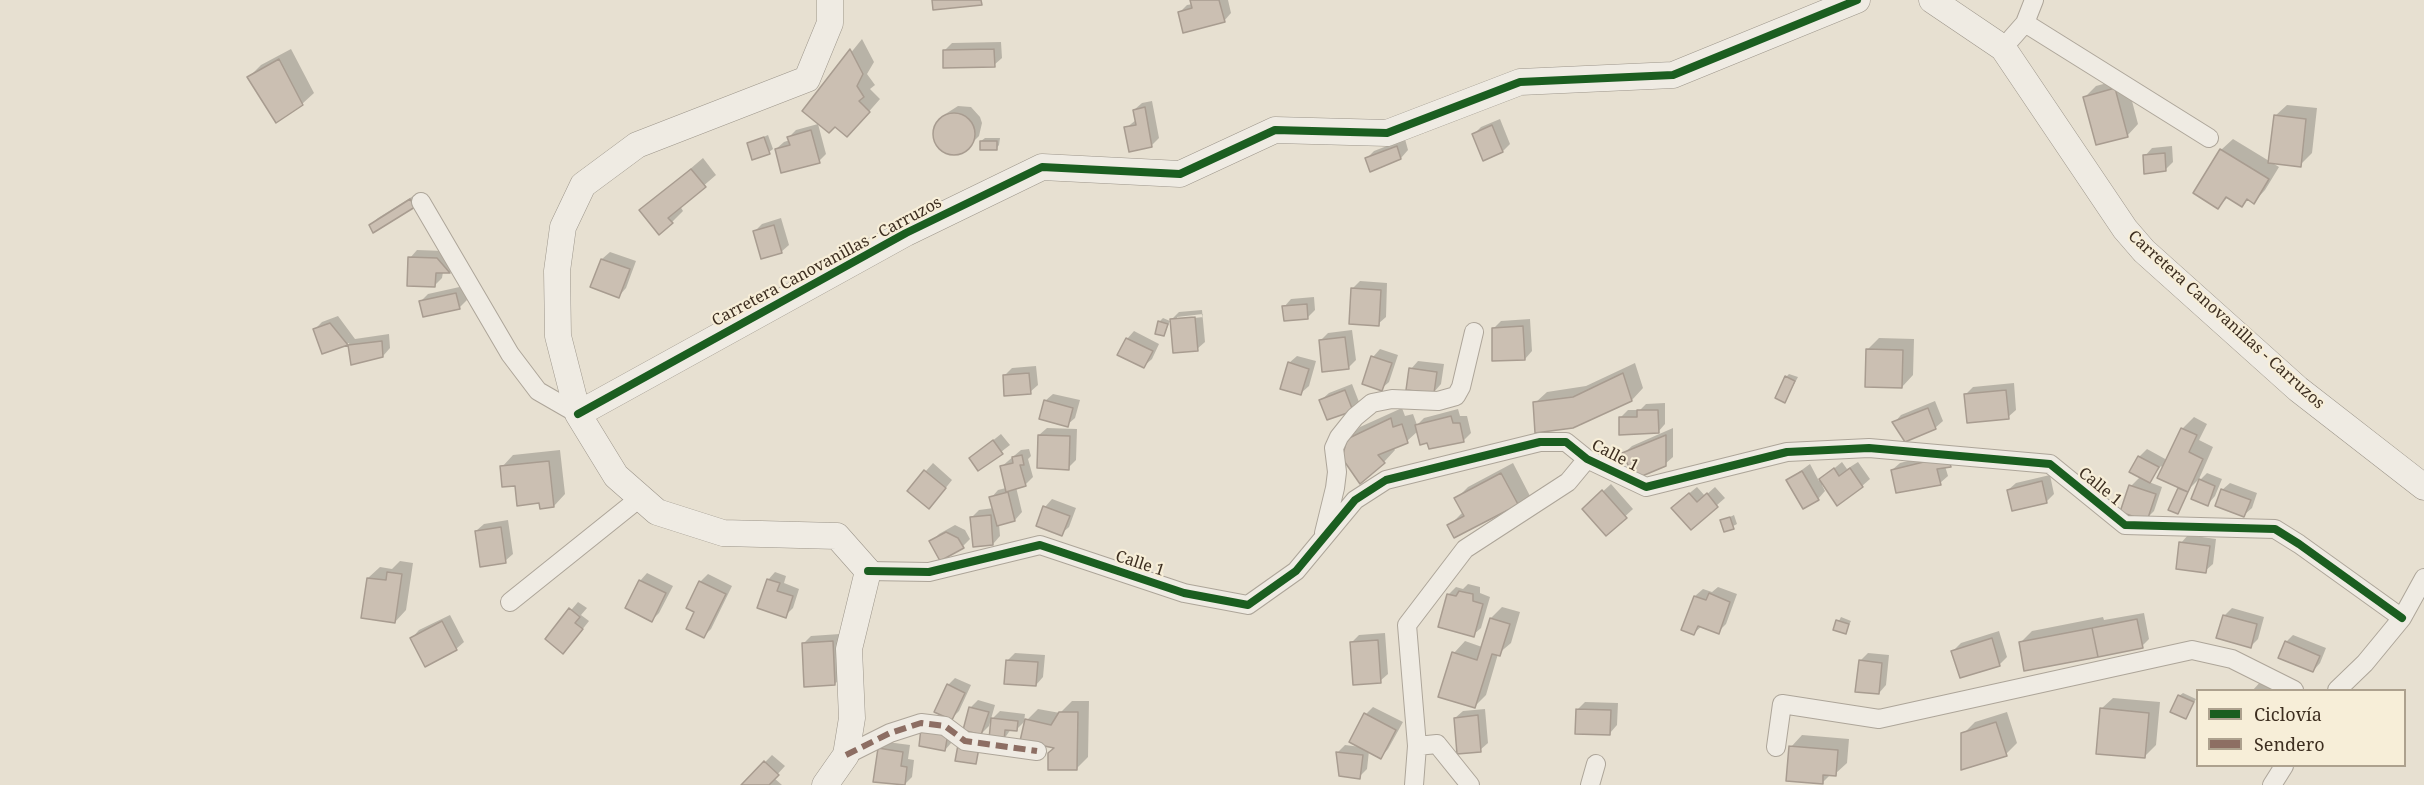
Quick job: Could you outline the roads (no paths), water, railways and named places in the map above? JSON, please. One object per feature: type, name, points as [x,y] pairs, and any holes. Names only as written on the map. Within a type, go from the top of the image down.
[{"type":"street","points":[[825,785],[846,755],[852,718],[849,649],[868,571],[837,536],[723,533],[657,512],[616,476],[578,414],[558,336],[557,271],[563,227],[583,185],[637,145],[807,79],[830,23],[830,0]]},
{"type":"street","name":"Carretera Canovanillas - Carruzos","points":[[578,414],[906,233],[1042,167],[1180,174],[1275,130],[1387,133],[1520,82],[1673,75],[1857,0]]},
{"type":"street","name":"Carretera Canovanillas - Carruzos","points":[[1932,0],[2003,48],[2125,229],[2144,250],[2298,389],[2424,487]]},
{"type":"street","points":[[2003,48],[2025,23],[2034,0]]},
{"type":"street","points":[[2025,23],[2209,138]]},
{"type":"street","points":[[421,202],[510,354],[538,391],[578,414]]},
{"type":"street","points":[[1323,538],[1335,488],[1337,471],[1334,448],[1339,437],[1355,417],[1372,403],[1392,399],[1438,401],[1456,396],[1467,365],[1474,332]]},
{"type":"street","name":"Calle 1","points":[[868,571],[929,572],[1040,545],[1184,593],[1248,605],[1296,571],[1354,500],[1386,480],[1540,442],[1566,442],[1587,459],[1646,487],[1787,452],[1869,448],[2050,464],[2125,525],[2275,530],[2299,544],[2402,618]]},
{"type":"street","points":[[1414,785],[1417,746],[1407,625],[1465,549],[1568,482],[1587,459]]},
{"type":"street","points":[[510,602],[641,497]]},
{"type":"street","points":[[2338,689],[2365,663],[2402,618],[2424,578]]},
{"type":"street","points":[[1776,747],[1782,704],[1879,719],[2192,650],[2232,659],[2292,689]]},
{"type":"street","points":[[846,755],[890,733],[921,723],[945,726],[965,741],[1037,751]]},
{"type":"street","points":[[1417,746],[1437,744],[1470,785]]},
{"type":"street","points":[[1590,785],[1596,764]]},
{"type":"street","points":[[2272,785],[2283,767]]}]
